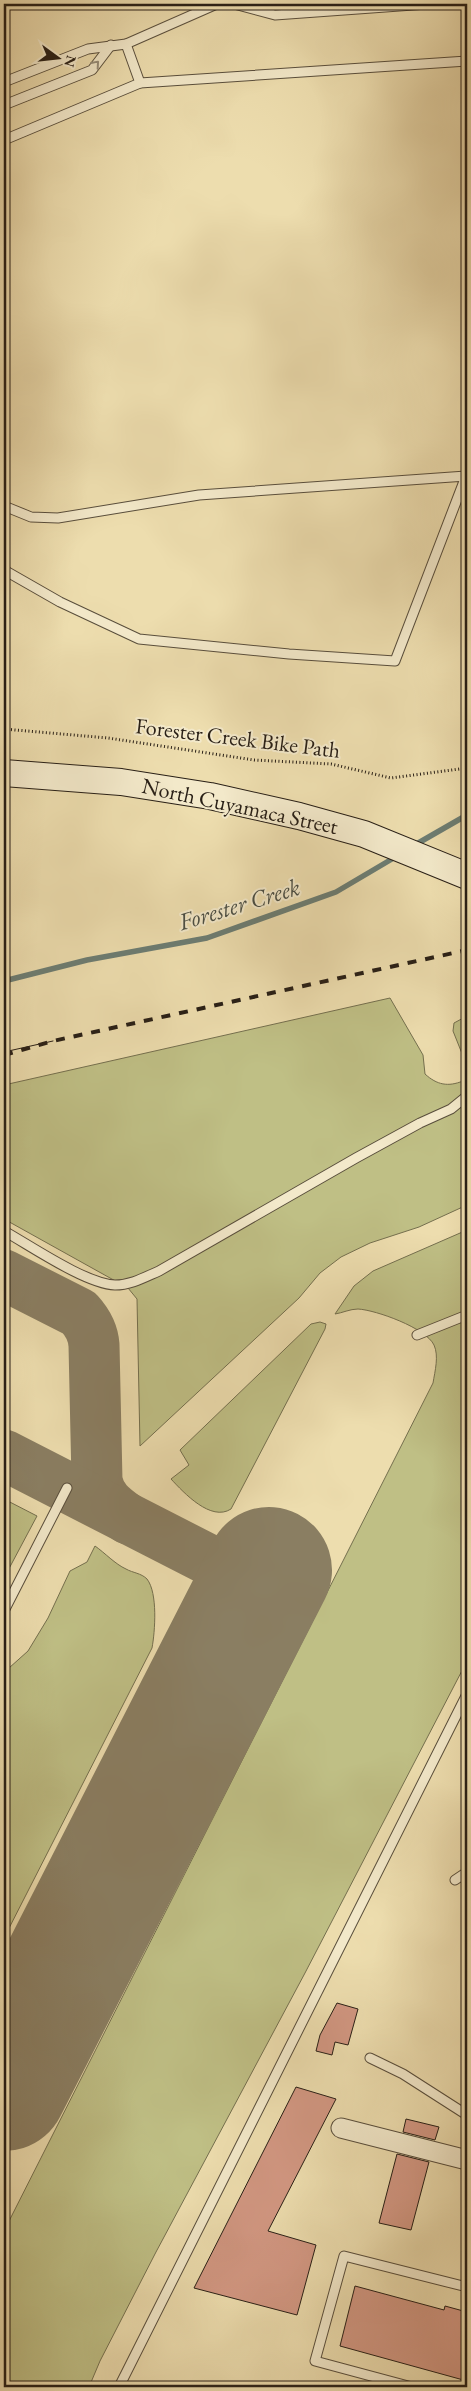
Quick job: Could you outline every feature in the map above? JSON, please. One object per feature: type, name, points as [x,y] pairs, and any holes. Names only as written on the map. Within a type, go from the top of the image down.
[{"type":"main road","name":"North Cuyamaca Street","points":[[4,774],[120,782],[201,794],[299,816],[364,834],[460,872]]},
{"type":"street","points":[[341,2128],[467,2160]]},
{"type":"lane","points":[[4,82],[88,49],[126,44],[217,4]]},
{"type":"lane","points":[[234,4],[275,15],[427,4]]},
{"type":"lane","points":[[126,44],[140,83]]},
{"type":"lane","points":[[4,105],[92,70],[111,45]]},
{"type":"lane","points":[[4,140],[140,83],[467,61]]},
{"type":"lane","points":[[4,506],[31,517],[58,518],[199,495],[467,476],[395,661],[289,654],[139,639],[60,602],[4,570]]},
{"type":"lane","points":[[4,1230],[87,1277],[110,1284],[133,1283],[160,1271],[356,1158],[451,1109],[467,1096]]},
{"type":"lane","points":[[416,1335],[467,1315]]},
{"type":"lane","points":[[4,1611],[67,1488]]},
{"type":"lane","points":[[119,2387],[467,1694]]},
{"type":"lane","points":[[455,1880],[467,1872]]},
{"type":"lane","points":[[370,2058],[403,2074],[467,2115]]},
{"type":"lane","points":[[412,2387],[315,2361],[344,2256],[467,2287]]},
{"type":"path","name":"Forester Creek Bike Path","points":[[4,729],[108,738],[254,760],[331,764],[391,778],[467,768]]},
{"type":"green space","points":[[390,998],[423,1055],[425,1074],[438,1083],[452,1084],[463,1081],[465,1061],[453,1031],[454,1023],[467,1016],[467,1205],[419,1227],[370,1243],[341,1257],[320,1273],[299,1298],[140,1446],[137,1299],[128,1288],[4,1219],[4,1085]]},
{"type":"green space","points":[[467,1230],[467,1661],[305,1973],[156,2252],[100,2361],[89,2387],[4,2387],[4,2231],[433,1383],[436,1364],[435,1349],[434,1345],[421,1332],[388,1316],[366,1310],[355,1309],[335,1314],[354,1286],[373,1271]]},
{"type":"green space","points":[[320,1322],[326,1324],[325,1329],[231,1509],[215,1512],[198,1504],[171,1479],[189,1465],[180,1450],[311,1324]]},
{"type":"green space","points":[[4,1499],[37,1516],[4,1578]]},
{"type":"green space","points":[[95,1546],[122,1567],[147,1579],[153,1593],[154,1603],[155,1623],[152,1648],[4,1938],[4,1667],[8,1660],[9,1668],[28,1651],[48,1618],[70,1571],[87,1562]]},
{"type":"building","points":[[337,2003],[358,2009],[348,2045],[335,2042],[332,2055],[316,2051],[320,2035]]},
{"type":"building","points":[[296,2087],[336,2099],[268,2231],[316,2245],[297,2315],[194,2288]]},
{"type":"building","points":[[406,2119],[439,2127],[435,2140],[403,2132]]},
{"type":"building","points":[[397,2154],[429,2162],[411,2230],[379,2223]]},
{"type":"building","points":[[355,2286],[444,2310],[445,2306],[467,2312],[467,2381],[340,2346]]},
{"type":"waterway","name":"Forester Creek","points":[[413,846],[467,815]]},
{"type":"waterway","name":"Forester Creek","points":[[4,981],[87,960],[207,938],[336,892],[397,856]]},
{"type":"taxiway","points":[[4,1275],[79,1313],[90,1328],[94,1345],[97,1481],[105,1498],[128,1519]]},
{"type":"taxiway","points":[[4,1455],[260,1586]]},
{"type":"runway","points":[[4,2088],[269,1570]]},
{"type":"tram line","points":[[4,1052],[53,1041]]},
{"type":"railway","points":[[4,1055],[53,1041],[467,950]]}]
